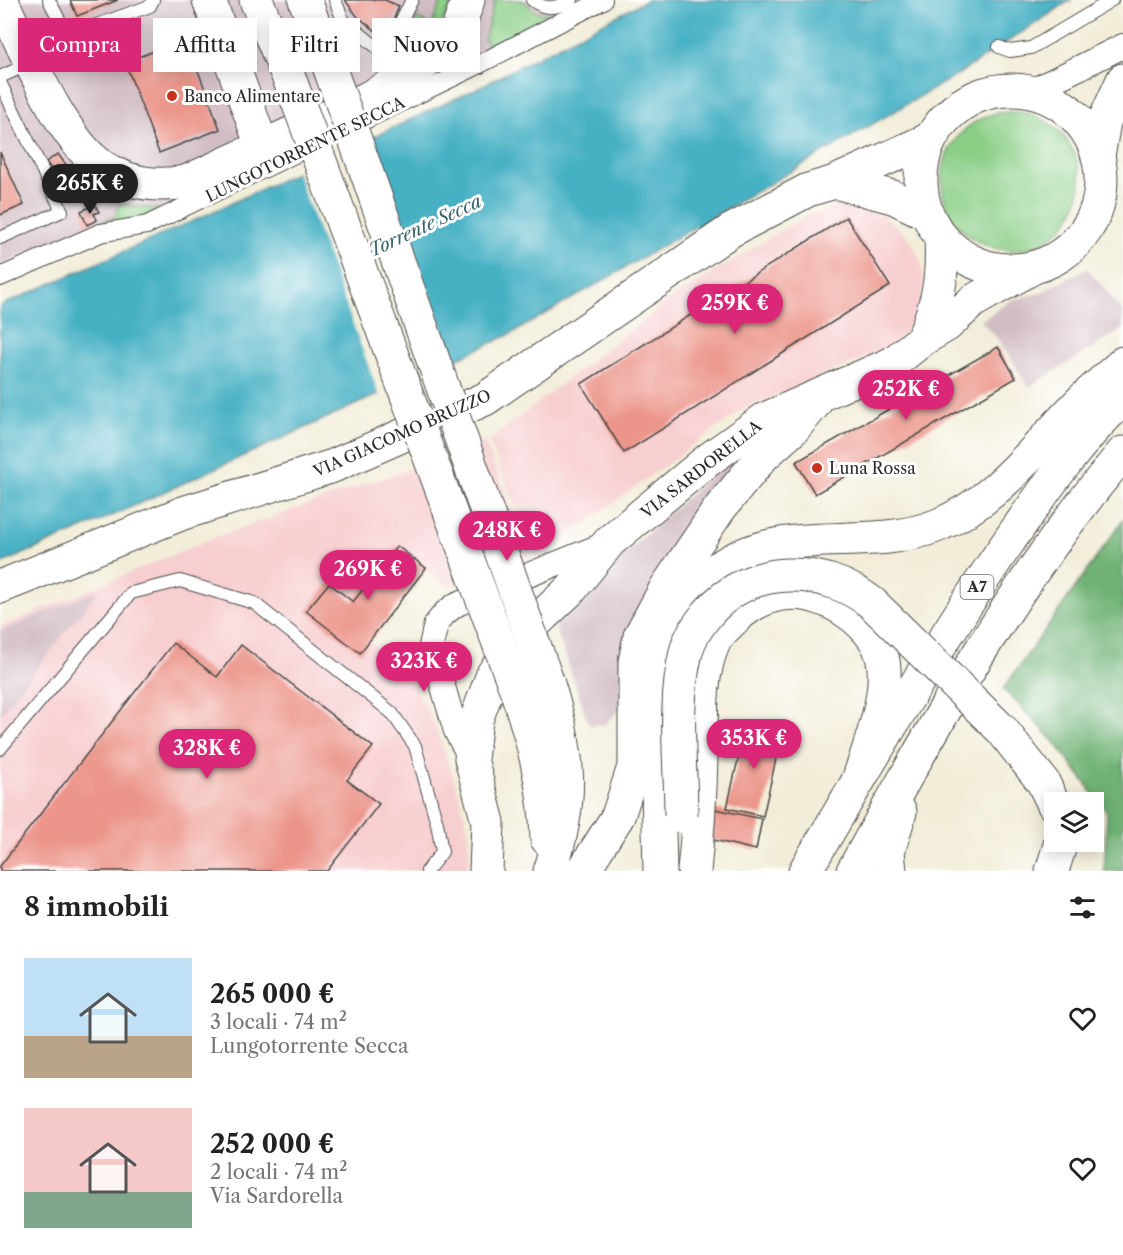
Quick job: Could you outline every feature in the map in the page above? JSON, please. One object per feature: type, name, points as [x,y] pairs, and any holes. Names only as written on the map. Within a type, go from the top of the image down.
[{"type":"main road","points":[[1,0],[18,35]]},
{"type":"main road","points":[[209,0],[262,146]]},
{"type":"main road","points":[[462,18],[468,0]]},
{"type":"main road","points":[[312,1],[532,687]]},
{"type":"main road","points":[[261,5],[411,401],[532,687],[562,728],[568,771],[566,808],[560,840],[548,871]]},
{"type":"main road","points":[[37,72],[58,111],[81,145],[102,166],[127,179],[156,185],[186,182],[366,99],[387,72]]},
{"type":"main road","points":[[835,182],[893,197],[934,225],[959,254],[982,266],[1007,270],[1032,268],[1056,258],[1079,240],[1094,215],[1101,186],[1098,156],[1104,122],[1123,81]]},
{"type":"main road","points":[[934,225],[921,188],[922,163],[930,139],[947,116],[972,99],[1000,91],[1030,92],[1053,100],[1073,115],[1088,134],[1098,156]]},
{"type":"main road","name":"VIA GIACOMO BRUZZO","points":[[0,587],[183,513],[333,466],[485,399],[730,231],[808,190],[835,182],[930,139]]},
{"type":"main road","name":"VIA SARDORELLA","points":[[923,339],[936,306],[942,274],[934,225]]},
{"type":"main road","name":"VIA SARDORELLA","points":[[486,871],[488,822],[471,759],[476,720],[493,674],[516,640],[572,589],[610,542],[708,460],[765,419],[819,398],[894,363],[923,339],[947,325],[973,301],[1032,268]]},
{"type":"main road","points":[[685,871],[679,815],[656,678],[663,639],[670,622],[696,586],[718,567],[767,547],[881,539],[936,526],[973,507],[997,490],[1082,400],[1123,363]]},
{"type":"main road","points":[[583,871],[618,816],[635,764],[635,662],[640,636],[666,588],[720,508],[763,456],[793,429],[819,398]]},
{"type":"main road","name":"A7","points":[[805,871],[965,603],[1078,448],[1119,403]]},
{"type":"main road","name":"A7","points":[[853,871],[1006,608],[1075,511],[1123,453]]},
{"type":"main road","points":[[693,871],[679,815],[680,680],[686,649],[700,623],[714,606],[732,592],[754,580],[776,575],[798,574],[829,579],[853,588],[872,603],[1002,730],[1043,782],[1048,792]]},
{"type":"main road","points":[[661,871],[679,815],[704,670],[716,639],[746,608],[779,595],[800,593],[819,596],[841,608],[873,636],[882,654],[884,673],[880,708],[858,781]]},
{"type":"main road","points":[[890,871],[888,852],[901,810],[1006,608]]},
{"type":"main road","points":[[1052,871],[1058,852]]},
{"type":"street","name":"LUNGOTORRENTE SECCA","points":[[0,277],[100,232],[147,225],[468,70],[603,0]]},
{"type":"street","points":[[1030,92],[1123,46]]},
{"type":"street","name":"VIA SARDORELLA","points":[[471,759],[456,731],[431,646],[436,624],[457,604],[610,542]]},
{"type":"lane","points":[[49,0],[64,29],[74,33],[150,6],[153,0]]},
{"type":"lane","points":[[406,18],[412,0]]},
{"type":"lane","points":[[532,0],[545,8],[560,7],[572,0]]},
{"type":"lane","points":[[999,47],[1010,51],[1031,48],[1112,0]]},
{"type":"lane","points":[[312,1],[343,20],[372,48]]},
{"type":"lane","points":[[0,77],[18,69]]},
{"type":"lane","points":[[0,82],[62,211],[0,238]]},
{"type":"lane","points":[[0,749],[131,593],[180,581],[254,603],[392,713],[415,746],[437,823],[442,852],[426,871]]},
{"type":"shaded area","points":[[0,0],[584,0],[480,51],[480,18],[372,18],[372,72],[438,72],[151,213],[98,222],[0,266]]},
{"type":"shaded area","points":[[841,205],[866,208],[884,215],[910,239],[920,259],[924,281],[920,308],[905,333],[885,349],[743,409],[536,559],[489,441],[670,299],[806,216]]},
{"type":"shaded area","points":[[1087,268],[1123,311],[1123,329],[1029,387],[997,338],[981,321],[1013,299],[1040,293]]},
{"type":"shaded area","points":[[485,442],[533,561],[464,588],[448,585],[427,570],[371,642],[407,673],[437,729],[460,797],[468,830],[469,859],[466,871],[0,871],[0,627],[213,538]]},
{"type":"shaded area","points":[[742,447],[748,455],[626,704],[605,724],[589,725],[553,620]]},
{"type":"shaded area","points":[[99,590],[0,715],[0,631]]},
{"type":"green space","points":[[442,0],[453,0],[444,18],[435,18]]},
{"type":"green space","points":[[495,0],[523,0],[535,11],[559,17],[493,50],[484,40]]},
{"type":"green space","points":[[1011,112],[1037,118],[1049,124],[1059,133],[1068,143],[1074,155],[1080,181],[1074,207],[1068,219],[1059,229],[1049,238],[1037,244],[1011,250],[985,244],[973,238],[963,229],[954,219],[948,207],[942,181],[948,155],[954,143],[963,133],[973,124],[985,118]]},
{"type":"green space","points":[[118,204],[157,209],[161,213],[100,228],[98,223],[116,217]]},
{"type":"green space","points":[[1123,520],[1123,871],[1104,871],[1107,812],[1104,808],[1104,792],[1092,792],[1054,741],[1003,689]]},
{"type":"water","name":"Torrente Secca","points":[[647,0],[1071,0],[957,75],[511,334],[116,514],[0,564],[0,306],[195,220],[476,89]]},
{"type":"pier","points":[[371,135],[455,363],[380,397],[296,170]]},
{"type":"building","points":[[70,0],[118,0],[77,16]]},
{"type":"building","points":[[345,0],[385,0],[399,6],[394,18],[372,18],[372,28],[357,16]]},
{"type":"building","name":"Banco Alimentare","points":[[153,51],[153,72],[198,72],[220,129],[159,153],[129,72],[141,72],[141,56]]},
{"type":"building","points":[[0,152],[24,205],[0,215]]},
{"type":"building","points":[[58,154],[80,184],[69,192],[46,162]]},
{"type":"building","points":[[95,205],[99,212],[94,214],[97,220],[87,225],[81,211]]},
{"type":"building","points":[[846,217],[890,286],[624,453],[581,384]]},
{"type":"building","points":[[998,347],[1016,378],[815,494],[796,462]]},
{"type":"building","points":[[397,546],[426,568],[360,653],[306,611],[329,583],[353,602]]},
{"type":"building","points":[[173,643],[217,677],[241,645],[373,747],[347,780],[379,804],[327,871],[0,871],[0,866]]},
{"type":"building","points":[[746,724],[782,733],[763,816],[727,808]]},
{"type":"building","points":[[711,808],[762,819],[756,850],[705,838]]},
{"type":"place","name":"Banco Alimentare","points":[[172,96]]},
{"type":"place","name":"Luna Rossa","points":[[817,468]]}]
